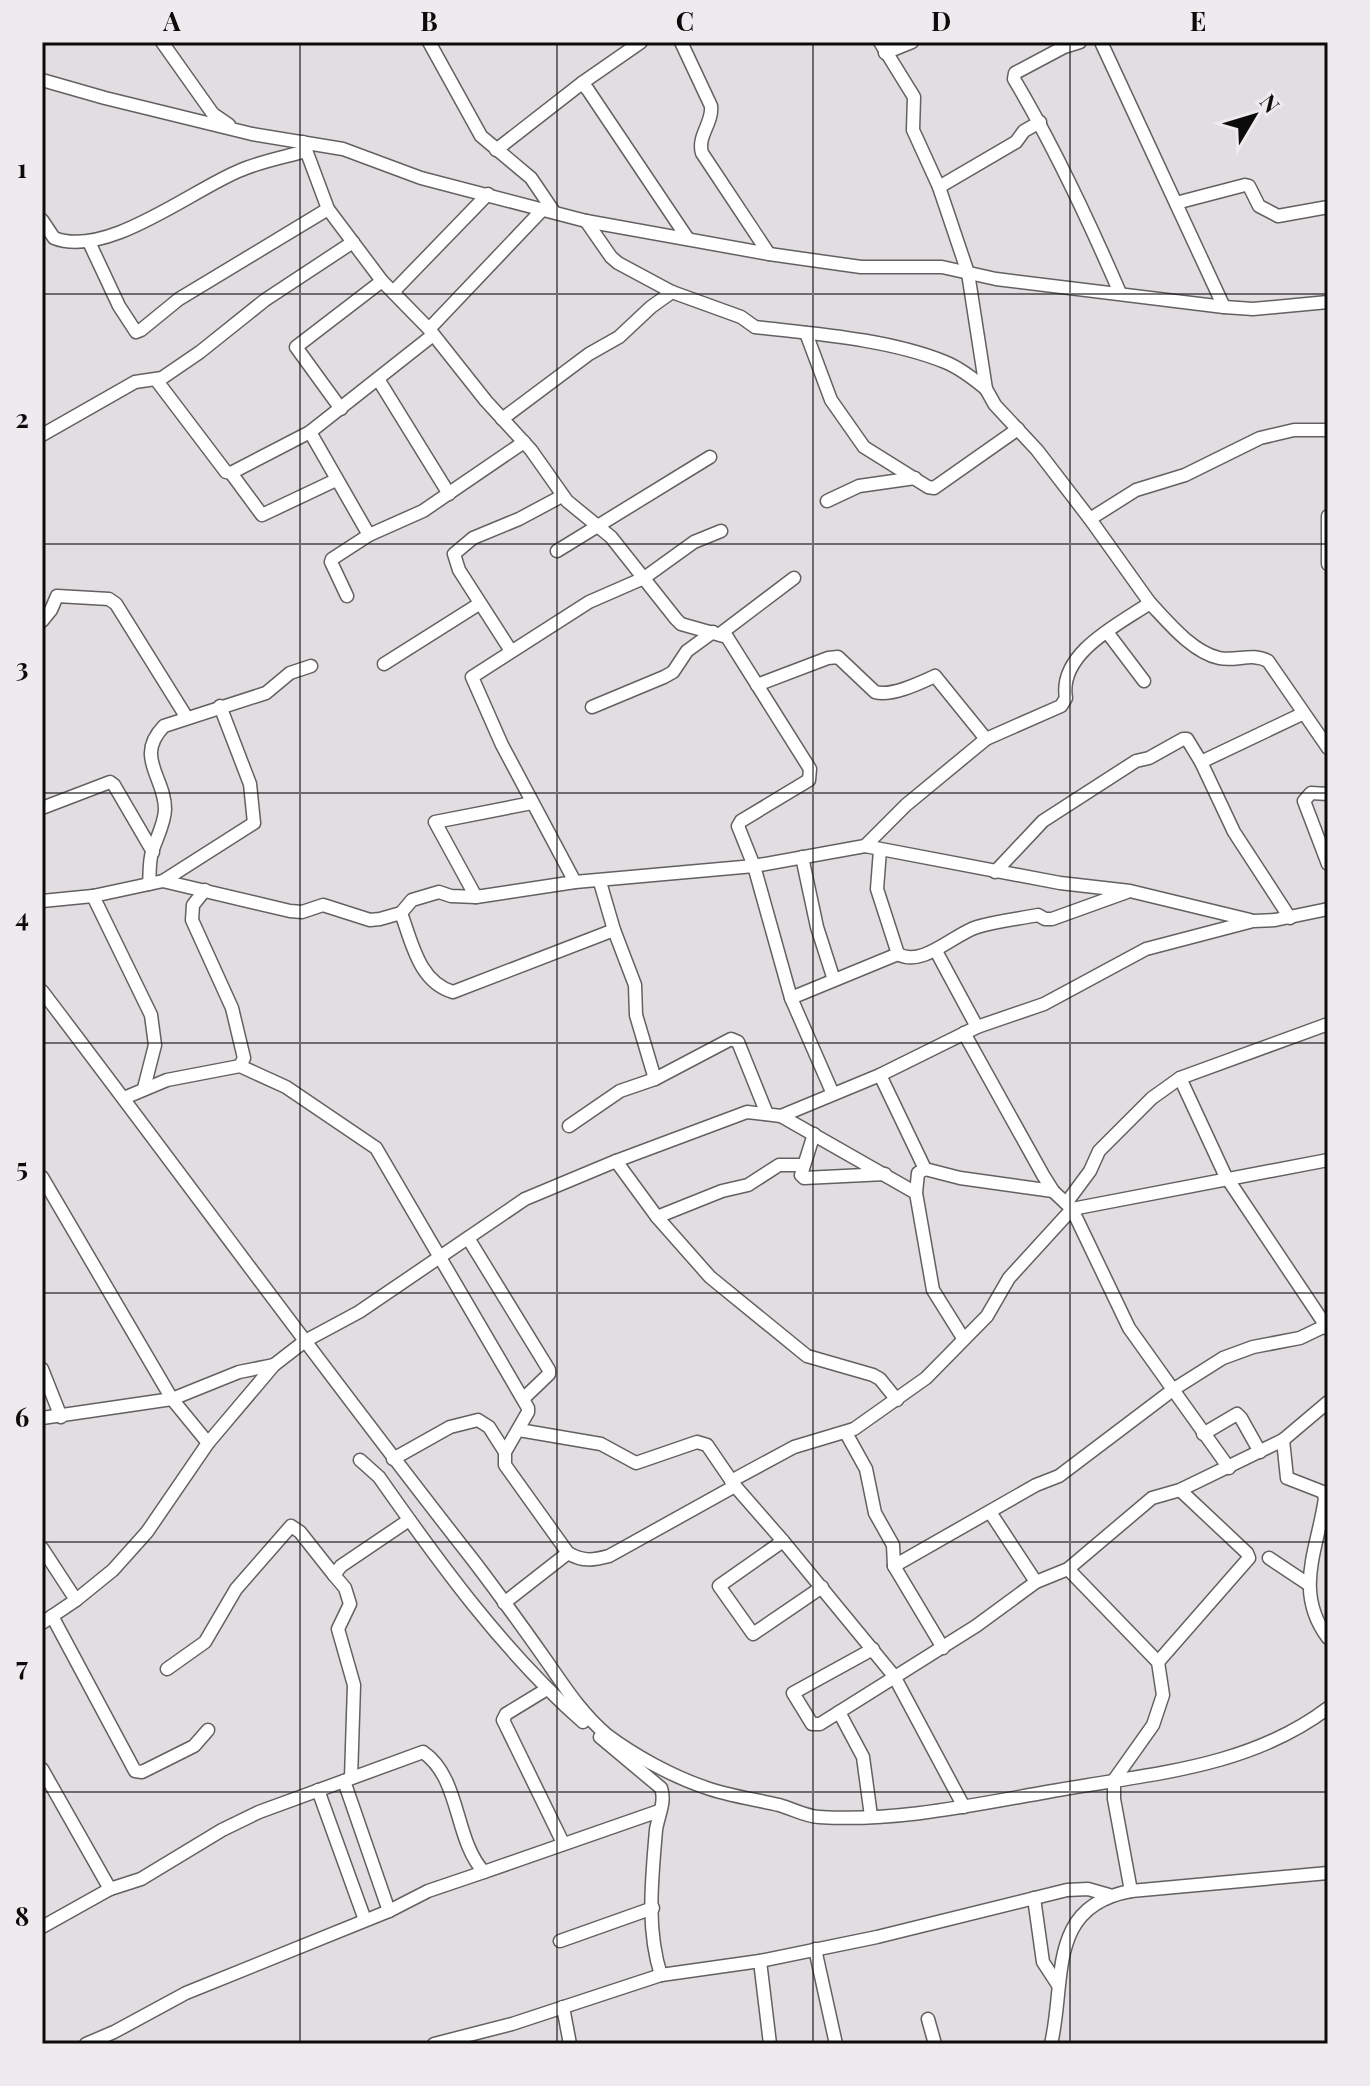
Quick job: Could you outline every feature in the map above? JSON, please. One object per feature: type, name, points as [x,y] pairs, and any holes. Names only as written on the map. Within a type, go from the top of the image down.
[{"type":"street","points":[[162,42],[213,114],[235,129]]},
{"type":"street","points":[[429,42],[481,136],[535,183],[549,210]]},
{"type":"street","points":[[496,150],[641,42]]},
{"type":"street","points":[[681,42],[711,106],[712,112],[700,142],[702,153],[769,254]]},
{"type":"street","points":[[912,42],[883,48],[914,97],[913,130],[939,187],[968,273],[986,389],[995,405],[1090,519],[1150,603],[1170,624],[1220,659],[1259,656],[1268,661],[1328,748]]},
{"type":"street","points":[[1080,42],[1015,73],[1014,79],[1081,202],[1120,293]]},
{"type":"street","points":[[1101,42],[1224,307]]},
{"type":"street","points":[[44,83],[305,147],[343,149],[421,178],[586,221],[769,254],[861,267],[942,267],[996,279],[1224,307],[1264,309],[1328,302]]},
{"type":"street","points":[[582,83],[688,239]]},
{"type":"street","points":[[939,187],[1016,142],[1024,131],[1040,122]]},
{"type":"street","points":[[305,147],[328,209],[382,281],[431,332],[524,442],[562,496],[611,537],[670,613],[681,624],[727,637],[811,774],[806,782],[741,821],[739,830],[754,866],[791,998],[833,1094]]},
{"type":"street","points":[[42,220],[54,238],[89,242],[123,230],[241,170],[305,147]]},
{"type":"street","points":[[1176,203],[1245,185],[1251,189],[1259,206],[1278,216],[1328,207]]},
{"type":"street","points":[[393,292],[488,194]]},
{"type":"street","points":[[89,242],[119,306],[136,332],[179,299],[328,209]]},
{"type":"street","points":[[231,473],[310,432],[378,379],[431,332],[549,210]]},
{"type":"street","points":[[586,221],[611,257],[672,292],[741,317],[755,327],[878,344],[936,359],[969,375],[986,389]]},
{"type":"street","points":[[42,435],[135,382],[157,381],[200,352],[265,300],[353,242]]},
{"type":"street","points":[[341,409],[296,347],[382,281]]},
{"type":"street","points":[[502,419],[589,354],[619,337],[672,292]]},
{"type":"street","points":[[806,333],[831,400],[861,443],[934,488],[1018,429]]},
{"type":"street","points":[[378,379],[449,494]]},
{"type":"street","points":[[157,381],[262,515],[336,480]]},
{"type":"street","points":[[1090,519],[1136,490],[1185,475],[1260,438],[1294,430],[1328,430]]},
{"type":"street","points":[[310,432],[369,535]]},
{"type":"street","points":[[347,596],[332,559],[369,535],[423,511],[524,442]]},
{"type":"street","points":[[557,551],[710,457]]},
{"type":"street","points":[[827,501],[859,486],[915,478]]},
{"type":"street","points":[[511,651],[459,570],[454,554],[473,538],[519,519],[562,496]]},
{"type":"street","points":[[1328,516],[1328,564]]},
{"type":"street","points":[[575,882],[502,745],[472,677],[589,602],[644,578],[694,542],[721,531]]},
{"type":"street","points":[[592,707],[673,672],[687,651],[794,578]]},
{"type":"street","points":[[42,621],[57,596],[109,599],[116,604],[187,718]]},
{"type":"street","points":[[865,846],[906,805],[986,739],[1061,706],[1077,656],[1150,603]]},
{"type":"street","points":[[384,664],[479,604]]},
{"type":"street","points":[[1107,632],[1144,681]]},
{"type":"street","points":[[757,685],[838,657],[875,692],[883,694],[935,676],[986,739]]},
{"type":"street","points":[[149,884],[153,852],[165,814],[150,755],[152,744],[164,726],[266,693],[290,673],[311,666]]},
{"type":"street","points":[[42,901],[93,896],[163,881],[251,828],[254,823],[250,784],[220,706]]},
{"type":"street","points":[[1201,762],[1302,714]]},
{"type":"street","points":[[995,872],[1043,821],[1139,759],[1149,758],[1187,739],[1234,832],[1290,918]]},
{"type":"street","points":[[42,808],[110,782],[153,852]]},
{"type":"street","points":[[1328,794],[1311,793],[1304,801],[1328,864]]},
{"type":"street","points":[[476,897],[435,822],[532,803]]},
{"type":"street","points":[[163,881],[290,911],[302,912],[323,905],[370,920],[401,913],[412,900],[439,892],[476,897],[575,882],[754,866],[865,846],[995,872],[1130,891],[1253,921]]},
{"type":"street","points":[[880,850],[877,889],[898,954]]},
{"type":"street","points":[[802,857],[815,919],[834,980]]},
{"type":"street","points":[[600,882],[635,985],[636,1015],[655,1079]]},
{"type":"street","points":[[205,890],[193,905],[192,920],[232,1008],[244,1058],[240,1066]]},
{"type":"street","points":[[791,998],[898,954],[911,958],[936,951],[976,927],[1038,915],[1052,919],[1130,891]]},
{"type":"street","points":[[93,896],[151,1015],[155,1045],[144,1088]]},
{"type":"street","points":[[781,1116],[880,1075],[977,1027],[1044,1004],[1141,951],[1253,921],[1290,918],[1328,909]]},
{"type":"street","points":[[401,913],[423,970],[439,986],[453,992],[614,930]]},
{"type":"street","points":[[936,951],[977,1027]]},
{"type":"street","points":[[42,991],[579,1707],[607,1735],[654,1764],[704,1787],[785,1807],[807,1816],[871,1816],[964,1807],[1190,1769],[1229,1758],[1289,1734],[1328,1708]]},
{"type":"street","points":[[124,1098],[167,1080],[240,1066],[286,1087],[376,1148],[523,1399],[528,1412],[505,1452],[505,1465],[568,1553],[592,1560],[609,1556],[794,1447],[846,1433],[897,1400],[926,1378],[994,1307],[1009,1278],[1069,1206],[1099,1151],[1152,1098],[1180,1078],[1328,1025]]},
{"type":"street","points":[[964,1033],[1053,1191],[1069,1206],[1129,1328],[1229,1468]]},
{"type":"street","points":[[569,1126],[620,1091],[655,1079],[735,1039],[767,1114]]},
{"type":"street","points":[[880,1075],[925,1169]]},
{"type":"street","points":[[894,1566],[1036,1485],[1059,1476],[1174,1389],[1238,1351],[1285,1342],[1327,1327],[1228,1178],[1180,1078]]},
{"type":"street","points":[[208,1730],[194,1746],[142,1772],[135,1771],[47,1620],[113,1570],[147,1532],[208,1443],[274,1365],[305,1341],[359,1312],[541,1191],[747,1112],[781,1116],[916,1193]]},
{"type":"street","points":[[814,1134],[801,1175],[809,1179],[885,1174]]},
{"type":"street","points":[[1069,1206],[1328,1160]]},
{"type":"street","points":[[616,1161],[657,1217],[710,1277],[807,1356],[873,1375],[897,1400]]},
{"type":"street","points":[[657,1217],[722,1191],[748,1185],[779,1165],[803,1165]]},
{"type":"street","points":[[963,1338],[933,1290],[916,1193],[918,1173],[925,1169],[960,1178],[1053,1191]]},
{"type":"street","points":[[42,1177],[172,1399],[208,1443]]},
{"type":"street","points":[[468,1238],[549,1370],[549,1374],[523,1399]]},
{"type":"street","points":[[42,1418],[172,1399],[239,1372],[274,1365]]},
{"type":"street","points":[[42,1369],[61,1417]]},
{"type":"street","points":[[873,1649],[793,1693],[812,1724],[816,1726],[943,1648],[1036,1582],[1068,1569],[1152,1498],[1180,1490],[1283,1440],[1328,1402]]},
{"type":"street","points":[[1203,1434],[1237,1414],[1260,1452]]},
{"type":"street","points":[[393,1459],[450,1427],[478,1420],[489,1427],[505,1452]]},
{"type":"street","points":[[519,1430],[601,1444],[636,1463],[702,1442],[707,1445],[733,1483],[894,1676],[964,1807]]},
{"type":"street","points":[[846,1433],[866,1469],[875,1513],[893,1545],[894,1566],[943,1648]]},
{"type":"street","points":[[1283,1440],[1287,1478],[1323,1492],[1325,1498],[1308,1584],[1313,1610],[1328,1638]]},
{"type":"street","points":[[360,1460],[379,1477],[491,1628],[547,1689],[661,1788],[665,1798],[659,1811],[652,1878],[654,1938],[661,1975]]},
{"type":"street","points":[[1158,1662],[1249,1558],[1180,1490]]},
{"type":"street","points":[[990,1512],[1036,1582]]},
{"type":"street","points":[[334,1575],[341,1566],[409,1520]]},
{"type":"street","points":[[167,1669],[205,1642],[236,1589],[291,1526],[307,1540],[345,1588],[350,1604],[338,1629],[354,1685],[347,1780],[389,1911]]},
{"type":"street","points":[[783,1541],[719,1586],[753,1634],[822,1587]]},
{"type":"street","points":[[42,1548],[76,1600]]},
{"type":"street","points":[[504,1603],[568,1553]]},
{"type":"street","points":[[1269,1558],[1308,1584]]},
{"type":"street","points":[[1068,1569],[1158,1662],[1163,1695],[1153,1725],[1114,1780],[1114,1799],[1131,1891]]},
{"type":"street","points":[[547,1689],[506,1714],[503,1720],[563,1843]]},
{"type":"street","points":[[839,1712],[863,1757],[871,1816]]},
{"type":"street","points":[[42,1927],[110,1889],[141,1879],[222,1830],[259,1812],[423,1752],[442,1773],[465,1835],[484,1872]]},
{"type":"street","points":[[42,1769],[110,1889]]},
{"type":"street","points":[[318,1790],[365,1920]]},
{"type":"street","points":[[86,2044],[116,2038],[186,1993],[389,1911],[428,1891],[659,1811]]},
{"type":"street","points":[[1051,2044],[1060,1964],[1073,1926],[1093,1904],[1109,1895],[1131,1891],[1328,1873]]},
{"type":"street","points":[[434,2044],[512,2024],[661,1975],[760,1961],[877,1937],[1067,1890],[1088,1889],[1109,1895]]},
{"type":"street","points":[[1034,1898],[1043,1962],[1058,1985]]},
{"type":"street","points":[[560,1941],[653,1908]]},
{"type":"street","points":[[815,1949],[836,2044]]},
{"type":"street","points":[[760,1961],[770,2044]]},
{"type":"street","points":[[563,2007],[570,2044]]},
{"type":"street","points":[[928,2019],[935,2044]]}]
